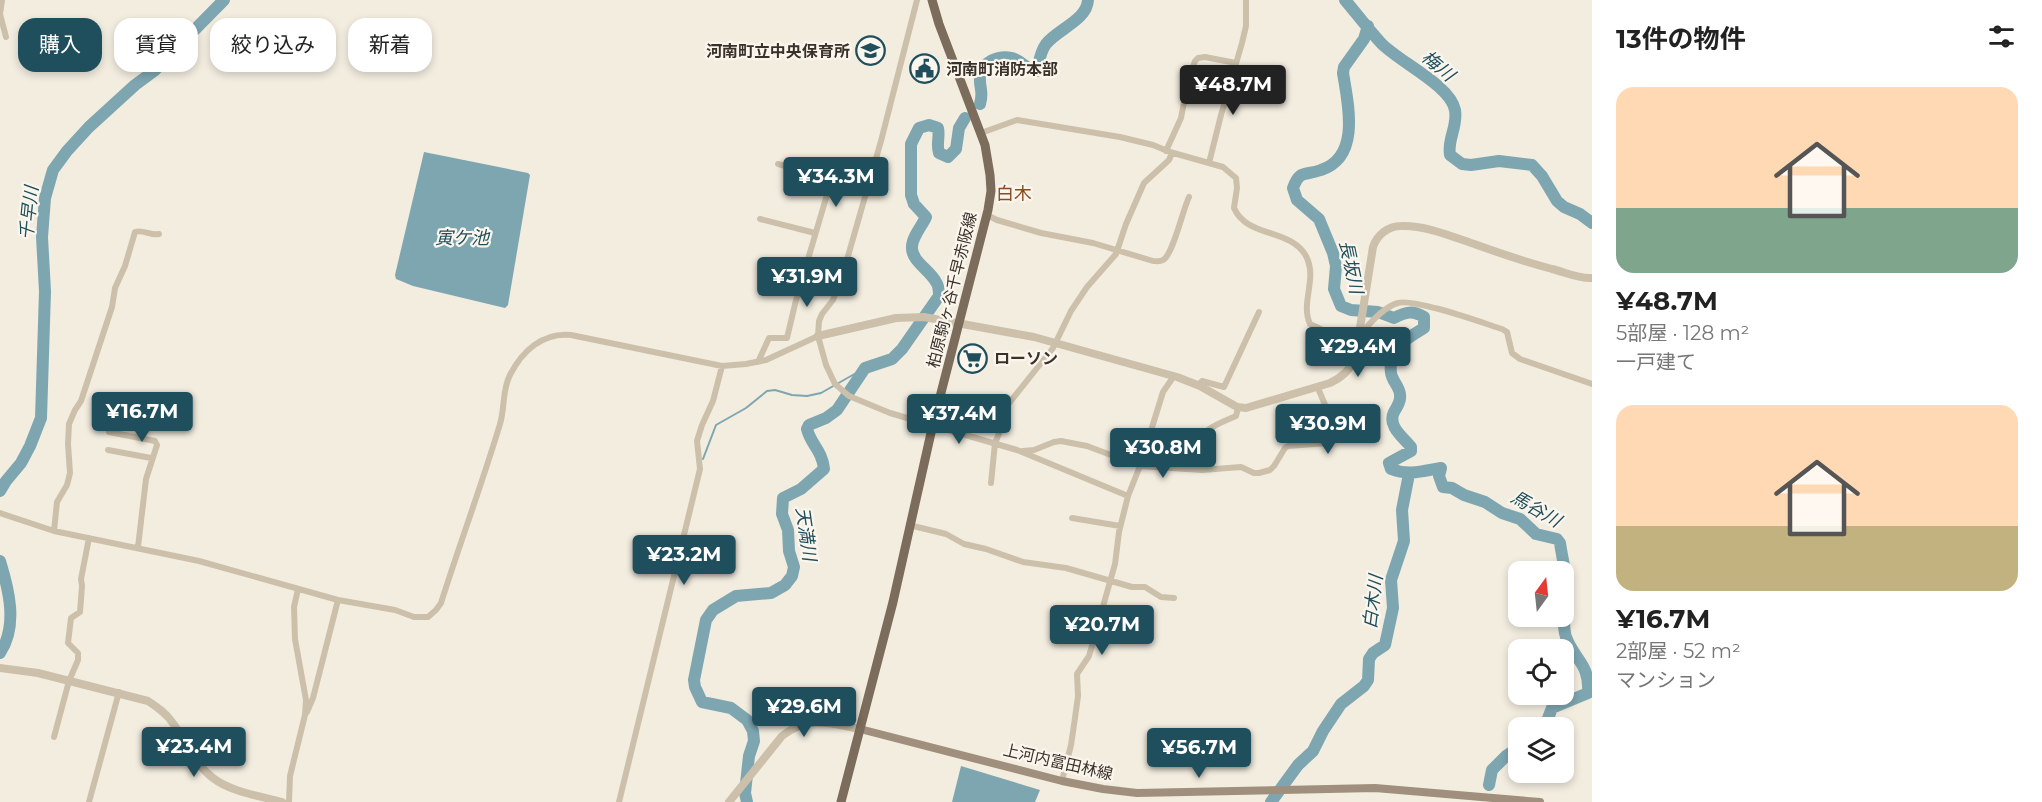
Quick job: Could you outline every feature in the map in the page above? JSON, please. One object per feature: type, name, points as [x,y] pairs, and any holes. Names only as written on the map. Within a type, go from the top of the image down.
[{"type":"main road","name":"柏原駒ヶ谷千早赤阪線","points":[[841,802],[893,602],[933,424],[987,215],[991,191],[988,159],[981,133],[932,0]]},
{"type":"main road","name":"上河内富田林線","points":[[860,729],[1062,781],[1137,793],[1375,788],[1540,802]]},
{"type":"street","points":[[2,0],[0,14],[6,37]]},
{"type":"street","points":[[917,0],[868,189],[839,285],[833,300],[819,321],[818,336],[831,376],[841,390],[849,396],[890,413],[1017,450],[1128,496]]},
{"type":"street","points":[[1209,163],[1246,26],[1245,0]]},
{"type":"street","points":[[991,483],[995,443],[1009,402],[1056,343],[1071,311],[1095,276],[1117,251],[1144,183],[1169,160],[1169,152],[1181,118],[1188,81],[1195,61],[1205,57],[1236,63]]},
{"type":"street","points":[[981,133],[1017,120],[1120,137],[1223,167],[1236,178],[1234,208],[1241,219],[1259,229],[1281,236],[1295,244],[1305,255],[1311,268],[1311,285],[1305,315],[1310,324],[1325,331],[1359,335]]},
{"type":"street","points":[[778,164],[825,176],[831,181],[868,189]]},
{"type":"street","points":[[758,363],[769,338],[787,338],[831,181]]},
{"type":"street","points":[[987,215],[1041,233],[1093,243],[1153,261],[1162,261],[1167,257],[1173,245],[1189,196]]},
{"type":"street","points":[[760,219],[815,233]]},
{"type":"street","points":[[0,513],[54,531],[199,561],[338,600],[395,610],[421,618],[428,617],[441,603],[500,423],[508,380],[528,350],[540,340],[559,334],[722,366],[758,363],[818,336],[904,317],[924,317],[1024,334],[1174,376],[1198,385],[1238,408],[1254,407],[1318,388],[1338,380],[1349,369],[1354,359],[1376,240],[1384,231],[1399,226],[1445,234],[1530,263],[1590,278]]},
{"type":"street","points":[[54,531],[57,502],[67,485],[70,473],[69,424],[81,402],[112,308],[115,288],[125,266],[135,232],[159,234]]},
{"type":"street","points":[[1359,335],[1396,303],[1412,302],[1502,329],[1507,332],[1512,353],[1520,359],[1592,384]]},
{"type":"street","points":[[1198,385],[1202,381],[1224,387],[1259,312]]},
{"type":"street","points":[[619,802],[700,469],[697,441],[713,401],[722,366]]},
{"type":"street","points":[[1062,781],[1075,718],[1078,696],[1077,674],[1089,656],[1116,564],[1120,526],[1128,496],[1140,466],[1163,392],[1174,376]]},
{"type":"street","points":[[1017,450],[1034,450],[1054,441],[1061,441],[1087,446],[1140,466],[1202,470],[1241,467],[1259,473],[1270,470],[1288,446],[1328,443],[1334,437],[1335,422],[1318,388]]},
{"type":"street","points":[[1187,468],[1193,447],[1208,428],[1236,416],[1238,408]]},
{"type":"street","points":[[109,432],[155,441],[157,445],[146,479],[138,547]]},
{"type":"street","points":[[108,450],[152,458]]},
{"type":"street","points":[[1072,518],[1120,526]]},
{"type":"street","points":[[909,525],[946,534],[964,544],[1023,562],[1066,568],[1132,587],[1144,587],[1161,597],[1174,598]]},
{"type":"street","points":[[54,737],[69,681],[78,660],[78,653],[68,643],[71,618],[80,612],[81,579],[89,538]]},
{"type":"street","points":[[289,802],[290,776],[305,715],[306,700],[295,639],[294,607],[298,589]]},
{"type":"street","points":[[305,715],[313,698],[338,600]]},
{"type":"street","points":[[0,668],[22,670],[148,701],[159,708],[171,721],[201,766],[213,778],[232,787],[282,802]]},
{"type":"street","points":[[89,802],[118,692]]},
{"type":"street","points":[[729,802],[782,736],[791,729],[806,723],[827,722],[860,729]]},
{"type":"water","name":"寅ケ池","points":[[424,152],[530,175],[508,305],[505,308],[413,286],[396,279],[395,275]]},
{"type":"water","points":[[961,766],[1040,790],[1035,802],[952,802]]},
{"type":"waterway","name":"千早川","points":[[0,491],[21,463],[41,418],[45,291],[42,237],[45,198],[53,170],[89,127],[154,71],[224,0]]},
{"type":"waterway","name":"天満川","points":[[980,104],[981,71],[988,63],[997,58],[1012,58],[1037,71],[1046,44],[1083,13],[1088,0]]},
{"type":"waterway","name":"梅川","points":[[1345,0],[1381,43],[1434,83],[1451,101],[1456,116],[1449,149],[1450,155],[1462,164],[1499,161],[1532,165],[1542,176],[1557,201],[1592,223]]},
{"type":"waterway","name":"長坂川","points":[[1368,26],[1364,39],[1344,67],[1349,128],[1342,154],[1334,163],[1298,178],[1293,188],[1297,200],[1319,219],[1333,253],[1336,266],[1334,289],[1341,306],[1351,310],[1378,312],[1394,318],[1409,313],[1416,313],[1424,317],[1424,328],[1400,345],[1392,357],[1391,373],[1399,389],[1400,397],[1392,417],[1394,427],[1411,447],[1411,451],[1389,463],[1391,469],[1410,473],[1441,468],[1439,476],[1443,487],[1452,488],[1485,502],[1502,513],[1520,519],[1536,534],[1557,539],[1560,543],[1566,580],[1564,618],[1566,637],[1587,675],[1588,693],[1552,708],[1549,717]]},
{"type":"waterway","name":"天満川","points":[[747,802],[745,793],[749,756],[754,741],[753,731],[747,720],[731,708],[702,702],[695,687],[694,680],[706,620],[713,610],[736,596],[771,593],[785,585],[792,576],[794,567],[789,551],[788,530],[782,514],[783,498],[801,489],[824,469],[821,457],[809,435],[807,429],[809,425],[826,418],[837,410],[865,368],[892,359],[902,349],[939,296],[937,284],[912,252],[914,239],[926,217],[914,204],[911,195],[911,144],[919,128],[929,125],[938,128],[939,153],[948,157],[956,149],[959,128],[965,118]]},
{"type":"waterway","points":[[703,459],[716,425],[746,408],[767,391],[775,390],[807,396],[821,393],[865,368]]},
{"type":"waterway","name":"白木川","points":[[1271,802],[1298,765],[1313,751],[1341,704],[1364,686],[1368,680],[1369,659],[1373,653],[1385,645],[1393,608],[1391,580],[1404,541],[1402,510],[1409,474]]},
{"type":"waterway","name":"千早川","points":[[0,561],[10,608],[9,631],[0,653]]},
{"type":"waterway","name":"馬谷川","points":[[1489,785],[1492,770],[1508,755]]},
{"type":"place","name":"河南町立中央保育所","points":[[871,51]]},
{"type":"place","name":"河南町消防本部","points":[[925,69]]},
{"type":"place","name":"ローソン","points":[[973,358]]},
{"type":"district","name":"白木","points":[[1014,194]]}]
